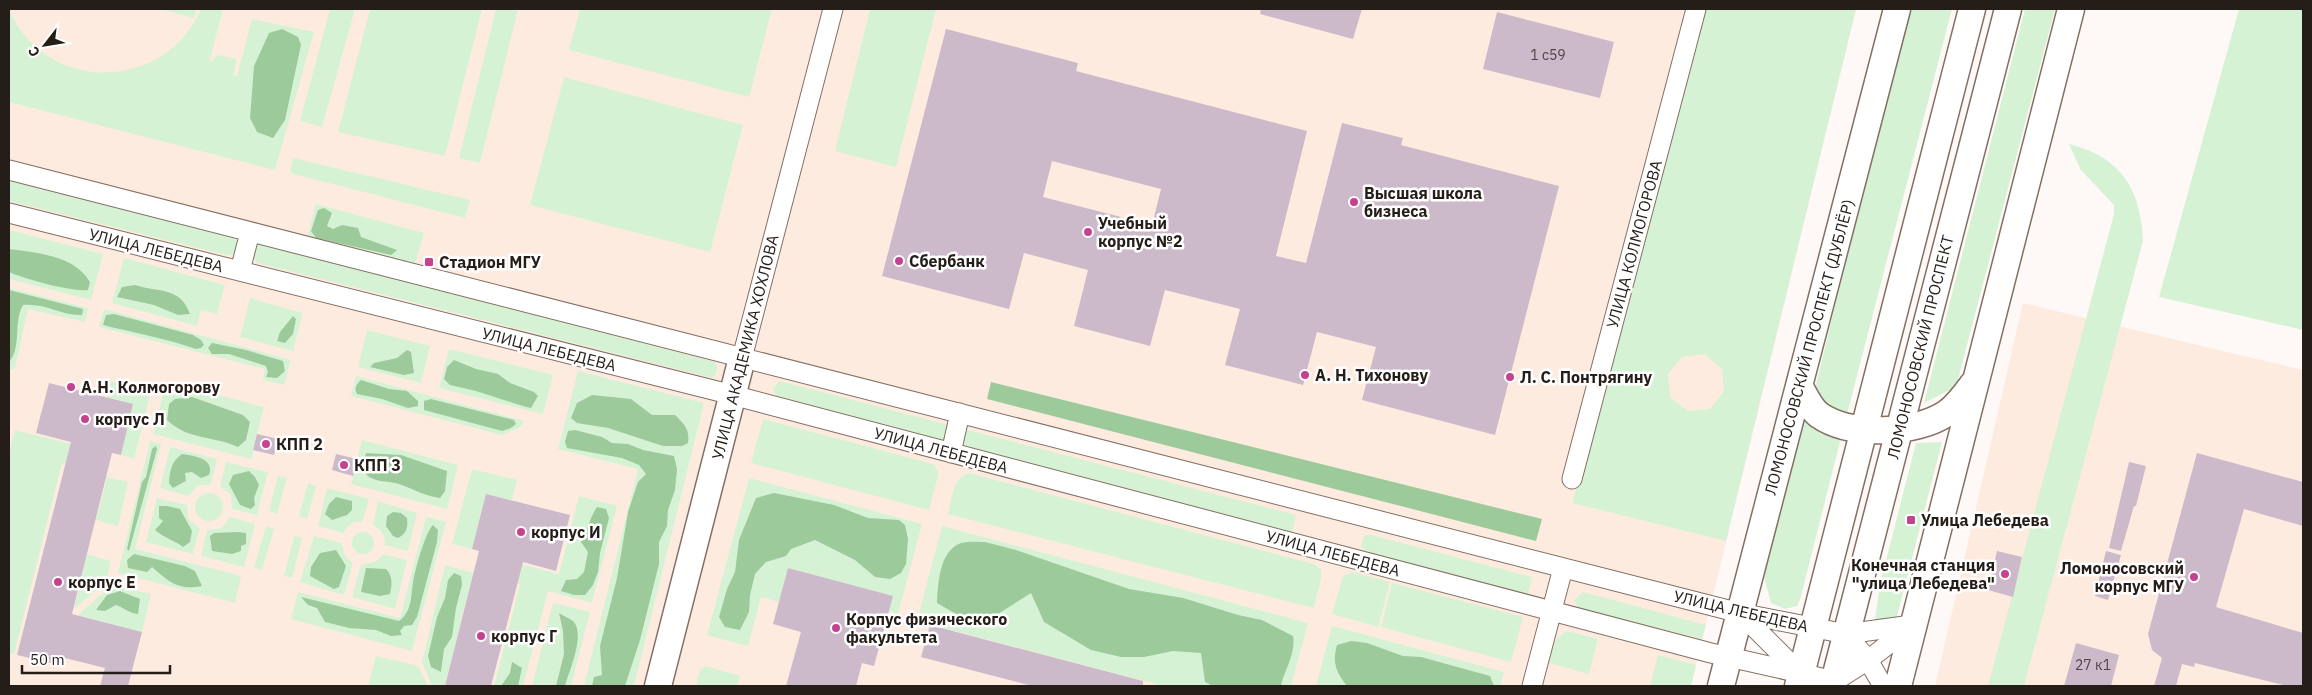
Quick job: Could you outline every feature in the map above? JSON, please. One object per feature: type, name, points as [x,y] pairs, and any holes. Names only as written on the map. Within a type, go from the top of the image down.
[{"type":"street","name":"УЛИЦА АКАДЕМИКА ХОХЛОВА","points":[[658,686],[833,9]]},
{"type":"street","name":"УЛИЦА КОЛМОГОРОВА","points":[[1572,479],[1696,9]]},
{"type":"street","name":"ЛОМОНОСОВСКИЙ ПРОСПЕКТ (ДУБЛЁР)","points":[[1721,686],[1897,9]]},
{"type":"street","name":"ЛОМОНОСОВСКИЙ ПРОСПЕКТ","points":[[1799,680],[1972,9]]},
{"type":"street","name":"ЛОМОНОСОВСКИЙ ПРОСПЕКТ","points":[[1834,684],[2008,9]]},
{"type":"street","points":[[1898,686],[2071,9]]},
{"type":"street","name":"УЛИЦА ЛЕБЕДЕВА","points":[[9,170],[1740,613],[1846,634],[1913,625]]},
{"type":"street","name":"УЛИЦА ЛЕБЕДЕВА","points":[[9,213],[733,396],[1728,657],[1799,680],[1834,684]]},
{"type":"street","points":[[240,271],[250,232]]},
{"type":"street","points":[[1800,386],[1817,414],[1832,422],[1848,428],[1899,429],[1926,422],[1946,413],[1961,401],[1975,381]]},
{"type":"street","points":[[951,453],[960,413]]},
{"type":"street","points":[[1532,686],[1563,568]]},
{"type":"street","points":[[1740,613],[1799,680]]},
{"type":"street","points":[[1834,684],[1913,625]]},
{"type":"street","points":[[1846,634],[1868,660],[1883,686]]},
{"type":"shaded area","points":[[9,9],[1856,9],[1691,686],[9,686]]},
{"type":"shaded area","points":[[2023,303],[2303,370],[2303,686],[1935,686]]},
{"type":"green space","points":[[9,9],[26,37],[49,57],[76,69],[105,72],[134,68],[161,56],[184,37],[201,9],[223,9],[209,63],[218,55],[237,59],[233,75],[237,76],[252,19],[314,32],[275,170],[9,102]]},
{"type":"green space","points":[[159,9],[197,9],[194,18]]},
{"type":"green space","points":[[330,9],[355,9],[322,127],[300,121]]},
{"type":"green space","points":[[370,9],[482,9],[445,156],[338,132]]},
{"type":"green space","points":[[496,9],[518,9],[480,163],[459,158]]},
{"type":"green space","points":[[580,9],[772,9],[749,97],[569,50]]},
{"type":"green space","points":[[870,9],[936,9],[896,167],[835,151]]},
{"type":"green space","points":[[1702,9],[1856,9],[1726,541],[1572,503]],"holes":[[[1705,354],[1722,369],[1724,391],[1710,409],[1688,411],[1670,397],[1668,374],[1682,357]]]},
{"type":"green space","points":[[1909,9],[1952,9],[1846,418],[1813,398],[1869,163]]},
{"type":"green space","points":[[2025,9],[2055,9],[1956,387],[1924,403]]},
{"type":"green space","points":[[2239,9],[2303,9],[2303,330],[2159,297]]},
{"type":"green space","points":[[282,29],[298,37],[301,45],[285,120],[273,138],[257,132],[250,118],[254,66],[269,33]]},
{"type":"green space","points":[[564,77],[743,125],[710,252],[530,205]]},
{"type":"green space","points":[[2069,144],[2102,157],[2125,178],[2138,206],[2143,241],[2024,686],[1988,686],[2114,214],[2114,205],[2080,169]]},
{"type":"green space","points":[[293,158],[470,200],[465,218],[290,173]]},
{"type":"green space","points":[[9,181],[233,237],[238,242],[236,254],[227,255],[9,201]]},
{"type":"green space","points":[[316,204],[424,233],[415,264],[307,238]]},
{"type":"green space","points":[[324,208],[332,213],[327,226],[333,229],[342,225],[358,228],[361,237],[397,250],[391,255],[316,238],[311,231],[318,210]]},
{"type":"green space","points":[[9,230],[103,254],[91,300],[9,279]]},
{"type":"green space","points":[[259,243],[715,362],[716,372],[712,378],[258,263],[253,258],[254,250]]},
{"type":"green space","points":[[9,249],[43,254],[75,266],[90,282],[88,290],[71,289],[48,284],[9,272]]},
{"type":"green space","points":[[124,258],[225,285],[217,314],[201,310],[197,326],[112,303]]},
{"type":"green space","points":[[135,285],[175,295],[186,305],[190,314],[178,315],[154,305],[117,297],[122,287]]},
{"type":"green space","points":[[9,288],[88,308],[85,322],[28,309],[15,368],[9,371]]},
{"type":"green space","points":[[9,290],[83,309],[82,315],[67,314],[39,306],[23,305],[18,319],[17,342],[9,362]]},
{"type":"green space","points":[[250,298],[303,313],[293,351],[240,337]]},
{"type":"green space","points":[[104,309],[291,360],[284,385],[263,380],[265,369],[99,327]]},
{"type":"green space","points":[[114,314],[193,335],[201,340],[204,345],[196,349],[103,325],[106,315]]},
{"type":"green space","points":[[293,316],[296,319],[293,334],[285,343],[277,341],[280,332]]},
{"type":"green space","points":[[367,330],[430,346],[421,383],[358,367]]},
{"type":"green space","points":[[212,343],[246,350],[283,361],[285,371],[277,378],[266,377],[268,372],[266,366],[229,354],[212,354],[208,348]]},
{"type":"green space","points":[[449,349],[553,375],[543,414],[439,388]]},
{"type":"green space","points":[[407,350],[411,352],[414,373],[404,375],[370,367],[374,363],[397,358]]},
{"type":"green space","points":[[454,360],[476,369],[498,374],[510,383],[534,392],[538,396],[531,408],[450,385],[444,379],[447,367]]},
{"type":"green space","points":[[578,371],[704,403],[634,686],[584,686],[638,469],[558,449]]},
{"type":"green space","points":[[356,376],[524,421],[521,427],[502,435],[351,396]]},
{"type":"green space","points":[[361,380],[389,389],[407,391],[418,401],[418,406],[408,408],[382,399],[357,394],[356,386]]},
{"type":"green space","points":[[111,381],[151,391],[134,459],[121,455],[133,404],[107,397]]},
{"type":"green space","points":[[166,381],[264,407],[251,459],[153,434]]},
{"type":"green space","points":[[779,381],[1296,515],[1292,533],[778,400],[773,389]]},
{"type":"green space","points":[[991,382],[1542,519],[1536,541],[987,399]]},
{"type":"green space","points":[[592,395],[631,399],[652,415],[675,415],[687,430],[688,443],[682,446],[663,446],[608,428],[577,423],[571,418],[577,403]]},
{"type":"green space","points":[[192,397],[243,415],[250,422],[246,440],[238,447],[193,435],[176,427],[167,420],[169,404],[175,399]]},
{"type":"green space","points":[[431,399],[514,420],[516,424],[502,431],[424,410],[424,401]]},
{"type":"green space","points":[[1805,414],[1841,438],[1800,600],[1797,606],[1785,609],[1771,603],[1764,577]]},
{"type":"green space","points":[[763,419],[933,464],[938,471],[938,476],[929,510],[751,463]]},
{"type":"green space","points":[[15,430],[79,446],[74,466],[62,463],[14,654],[9,653],[9,455]]},
{"type":"green space","points":[[575,430],[602,437],[612,443],[628,444],[643,450],[674,456],[677,469],[675,490],[668,510],[667,526],[659,542],[659,564],[640,640],[625,686],[592,686],[594,677],[602,675],[600,646],[617,578],[628,512],[638,482],[646,474],[639,465],[622,458],[567,448],[565,442],[568,431]]},
{"type":"green space","points":[[362,440],[458,465],[447,509],[351,484]]},
{"type":"green space","points":[[150,441],[161,444],[135,549],[241,576],[235,603],[118,573]]},
{"type":"green space","points":[[1942,442],[1893,632],[1880,639],[1873,634],[1880,584],[1916,443]]},
{"type":"green space","points":[[156,446],[157,449],[129,551],[127,549],[142,482],[146,477],[152,449]]},
{"type":"green space","points":[[170,447],[217,459],[211,484],[197,486],[189,496],[160,488]]},
{"type":"green space","points":[[366,453],[401,455],[447,471],[445,491],[440,498],[396,483],[375,480],[362,469]]},
{"type":"green space","points":[[182,454],[206,461],[210,469],[209,475],[201,478],[192,472],[185,473],[186,481],[173,488],[169,483],[171,470],[175,460]]},
{"type":"green space","points":[[226,462],[268,472],[257,515],[232,509],[231,494],[220,487]]},
{"type":"green space","points":[[472,469],[517,480],[512,500],[486,494],[472,549],[452,544]]},
{"type":"green space","points":[[249,471],[259,485],[254,498],[255,505],[251,509],[240,505],[229,484],[233,475]]},
{"type":"green space","points":[[969,473],[1314,564],[1321,570],[1321,579],[1314,608],[948,514],[956,484],[959,479]]},
{"type":"green space","points":[[278,476],[287,478],[277,514],[269,511]]},
{"type":"green space","points":[[107,477],[128,482],[118,526],[96,520]]},
{"type":"green space","points":[[749,478],[922,524],[898,614],[889,611],[892,596],[788,568],[779,602],[761,597],[748,646],[707,635]]},
{"type":"green space","points":[[308,483],[316,486],[307,519],[299,516]]},
{"type":"green space","points":[[327,488],[369,499],[362,522],[351,524],[343,533],[318,526]]},
{"type":"green space","points":[[209,493],[219,497],[223,507],[219,517],[209,521],[199,517],[195,507],[199,497]]},
{"type":"green space","points":[[774,493],[834,505],[868,518],[899,520],[905,525],[908,539],[906,564],[901,573],[890,579],[875,577],[855,560],[815,540],[791,549],[786,556],[766,562],[755,574],[750,595],[749,612],[740,630],[725,627],[719,617],[727,589],[735,572],[739,540],[756,498]]},
{"type":"green space","points":[[579,496],[617,506],[592,603],[548,591],[523,686],[494,686],[520,584],[508,581],[512,562],[559,574]]},
{"type":"green space","points":[[336,497],[352,501],[352,510],[347,515],[332,520],[325,514],[329,504]]},
{"type":"green space","points":[[157,498],[187,505],[188,519],[200,528],[193,554],[146,542]]},
{"type":"green space","points":[[378,501],[417,513],[408,551],[385,545],[382,533],[373,525]]},
{"type":"green space","points":[[159,506],[180,509],[192,531],[190,542],[183,547],[155,530],[163,521],[159,518]]},
{"type":"green space","points":[[597,507],[606,509],[609,518],[600,553],[598,572],[593,585],[585,595],[574,595],[561,591],[566,580],[577,579],[584,572],[588,552],[581,542]]},
{"type":"green space","points":[[393,512],[401,513],[407,518],[406,530],[398,538],[393,536],[386,526],[387,516]]},
{"type":"green space","points":[[230,517],[255,524],[244,567],[201,556],[207,530],[222,528]]},
{"type":"green space","points":[[426,517],[446,522],[412,651],[291,619],[298,592],[400,618]]},
{"type":"green space","points":[[433,525],[438,530],[437,542],[417,617],[412,625],[404,626],[400,631],[402,635],[391,636],[376,630],[349,628],[325,622],[317,608],[308,605],[301,597],[399,621],[409,608],[418,561]]},
{"type":"green space","points":[[266,526],[274,529],[262,570],[254,568]]},
{"type":"green space","points":[[942,526],[1308,623],[1291,686],[1164,686],[917,621]]},
{"type":"green space","points":[[363,532],[371,535],[374,543],[371,551],[363,554],[355,551],[352,543],[355,535]]},
{"type":"green space","points":[[214,533],[246,533],[246,544],[241,546],[241,551],[232,554],[212,551],[210,536]]},
{"type":"green space","points":[[1366,535],[1532,577],[1528,595],[1367,553],[1361,547],[1363,538]]},
{"type":"green space","points":[[294,536],[302,538],[292,578],[284,576]]},
{"type":"green space","points":[[314,536],[341,543],[346,557],[353,563],[344,595],[300,582]]},
{"type":"green space","points":[[964,542],[985,542],[1016,550],[1129,589],[1183,598],[1238,615],[1262,620],[1293,636],[1292,655],[1281,685],[1213,686],[1205,682],[1201,653],[1173,651],[1144,657],[1121,657],[1091,650],[1044,622],[1031,593],[987,621],[963,618],[937,603],[941,569],[948,553],[954,547]]},
{"type":"green space","points":[[336,550],[346,566],[339,587],[334,589],[310,576],[311,567],[320,553]]},
{"type":"green space","points":[[87,554],[111,561],[106,582],[74,609]]},
{"type":"green space","points":[[134,554],[185,566],[195,571],[202,586],[186,587],[174,584],[152,567],[147,572],[128,568],[127,560]]},
{"type":"green space","points":[[383,554],[407,560],[395,609],[352,597],[361,565],[377,561]]},
{"type":"green space","points":[[445,565],[473,573],[445,686],[432,686],[422,662]]},
{"type":"green space","points":[[366,568],[386,569],[390,574],[391,580],[390,594],[380,596],[361,592]]},
{"type":"green space","points":[[1352,572],[1390,582],[1378,627],[1332,614],[1343,576]]},
{"type":"green space","points":[[454,573],[461,576],[462,585],[456,608],[452,637],[444,649],[441,672],[431,667],[428,656],[437,617],[445,598],[448,580]]},
{"type":"green space","points":[[1392,583],[1523,617],[1511,662],[1381,627]]},
{"type":"green space","points":[[112,585],[151,594],[142,632],[78,615]]},
{"type":"green space","points":[[120,591],[140,599],[138,614],[116,605],[105,611],[96,610],[107,595]]},
{"type":"green space","points":[[1583,592],[1706,625],[1702,639],[1578,608],[1574,600]]},
{"type":"green space","points":[[553,603],[590,612],[571,686],[532,686]]},
{"type":"green space","points":[[559,613],[573,621],[577,627],[578,635],[575,653],[565,686],[556,686],[564,654],[563,631]]},
{"type":"green space","points":[[1332,626],[1504,672],[1500,686],[1316,686]]},
{"type":"green space","points":[[1567,631],[1598,639],[1589,674],[1549,663],[1552,648],[1559,637]]},
{"type":"green space","points":[[1351,641],[1367,643],[1403,656],[1421,657],[1490,676],[1494,686],[1347,686],[1338,672],[1335,657],[1337,645]]},
{"type":"green space","points":[[1658,655],[1696,665],[1691,686],[1650,686]]},
{"type":"green space","points":[[376,656],[418,666],[428,686],[368,686]]},
{"type":"green space","points":[[512,662],[522,668],[518,686],[501,686],[510,673]]},
{"type":"green space","points":[[706,666],[740,676],[737,686],[696,686],[700,670]]},
{"type":"building","points":[[1261,9],[1362,9],[1353,39],[1260,14]]},
{"type":"building","points":[[1497,12],[1614,42],[1600,98],[1483,69]]},
{"type":"building","name":"Учебный корпус №2","points":[[946,29],[1078,63],[1076,71],[1307,131],[1276,256],[1306,263],[1342,123],[1403,138],[1401,145],[1559,186],[1495,435],[1362,400],[1376,347],[1317,332],[1303,385],[1225,365],[1240,309],[1165,290],[1150,346],[1074,326],[1088,270],[1024,253],[1009,309],[882,276]],"holes":[[[1052,161],[1161,189],[1152,225],[1043,197]]]},
{"type":"building","name":"корпус Е","points":[[49,383],[133,404],[121,455],[112,453],[72,614],[142,632],[128,686],[100,686],[105,668],[61,657],[59,665],[17,655],[71,442],[36,433]]},
{"type":"building","name":"КПП 2","points":[[257,434],[278,439],[274,455],[253,450]]},
{"type":"building","name":"Ломоносовский корпус МГУ","points":[[2197,453],[2303,482],[2303,526],[2244,509],[2216,607],[2303,633],[2303,686],[2287,686],[2195,663],[2194,667],[2182,664],[2176,686],[2154,686],[2162,658],[2152,650],[2148,634]]},
{"type":"building","name":"КПП 3","points":[[336,454],[357,459],[353,476],[332,470]]},
{"type":"building","points":[[2129,462],[2146,466],[2136,506],[2134,506],[2121,551],[2109,548]]},
{"type":"building","points":[[486,494],[570,515],[556,571],[523,562],[491,686],[445,686],[479,551],[472,549]]},
{"type":"building","name":"Конечная станция \"улица Лебедева\"","points":[[1997,551],[2022,557],[2013,597],[1988,590]]},
{"type":"building","points":[[2106,551],[2121,555],[2108,600],[2095,596]]},
{"type":"building","name":"Корпус физического факультета","points":[[788,568],[893,596],[874,666],[862,663],[856,686],[786,686],[801,632],[773,624]]},
{"type":"building","points":[[930,625],[1143,681],[1143,686],[1032,686],[921,657]]},
{"type":"building","name":"Ломоносовский корпус МГУ","points":[[2076,643],[2119,655],[2111,686],[2064,686]]},
{"type":"place","name":"Высшая школа бизнеса","points":[[1354,202]]},
{"type":"place","name":"Учебный корпус №2","points":[[1088,232]]},
{"type":"place","name":"Сбербанк","points":[[899,261]]},
{"type":"place","name":"Стадион МГУ","points":[[429,262]]},
{"type":"place","name":"А. Н. Тихонову","points":[[1305,375]]},
{"type":"place","name":"Л. С. Понтрягину","points":[[1510,377]]},
{"type":"place","name":"А.Н. Колмогорову","points":[[71,387]]},
{"type":"place","name":"корпус Л","points":[[85,419]]},
{"type":"place","name":"КПП 2","points":[[266,444]]},
{"type":"place","name":"КПП 3","points":[[344,465]]},
{"type":"place","name":"Улица Лебедева","points":[[1911,520]]},
{"type":"place","name":"корпус И","points":[[521,532]]},
{"type":"place","name":"Конечная станция \"улица Лебедева\"","points":[[2005,574]]},
{"type":"place","name":"Ломоносовский корпус МГУ","points":[[2194,577]]},
{"type":"place","name":"корпус Е","points":[[58,582]]},
{"type":"place","name":"Корпус физического факультета","points":[[836,628]]},
{"type":"place","name":"корпус Г","points":[[481,636]]}]
